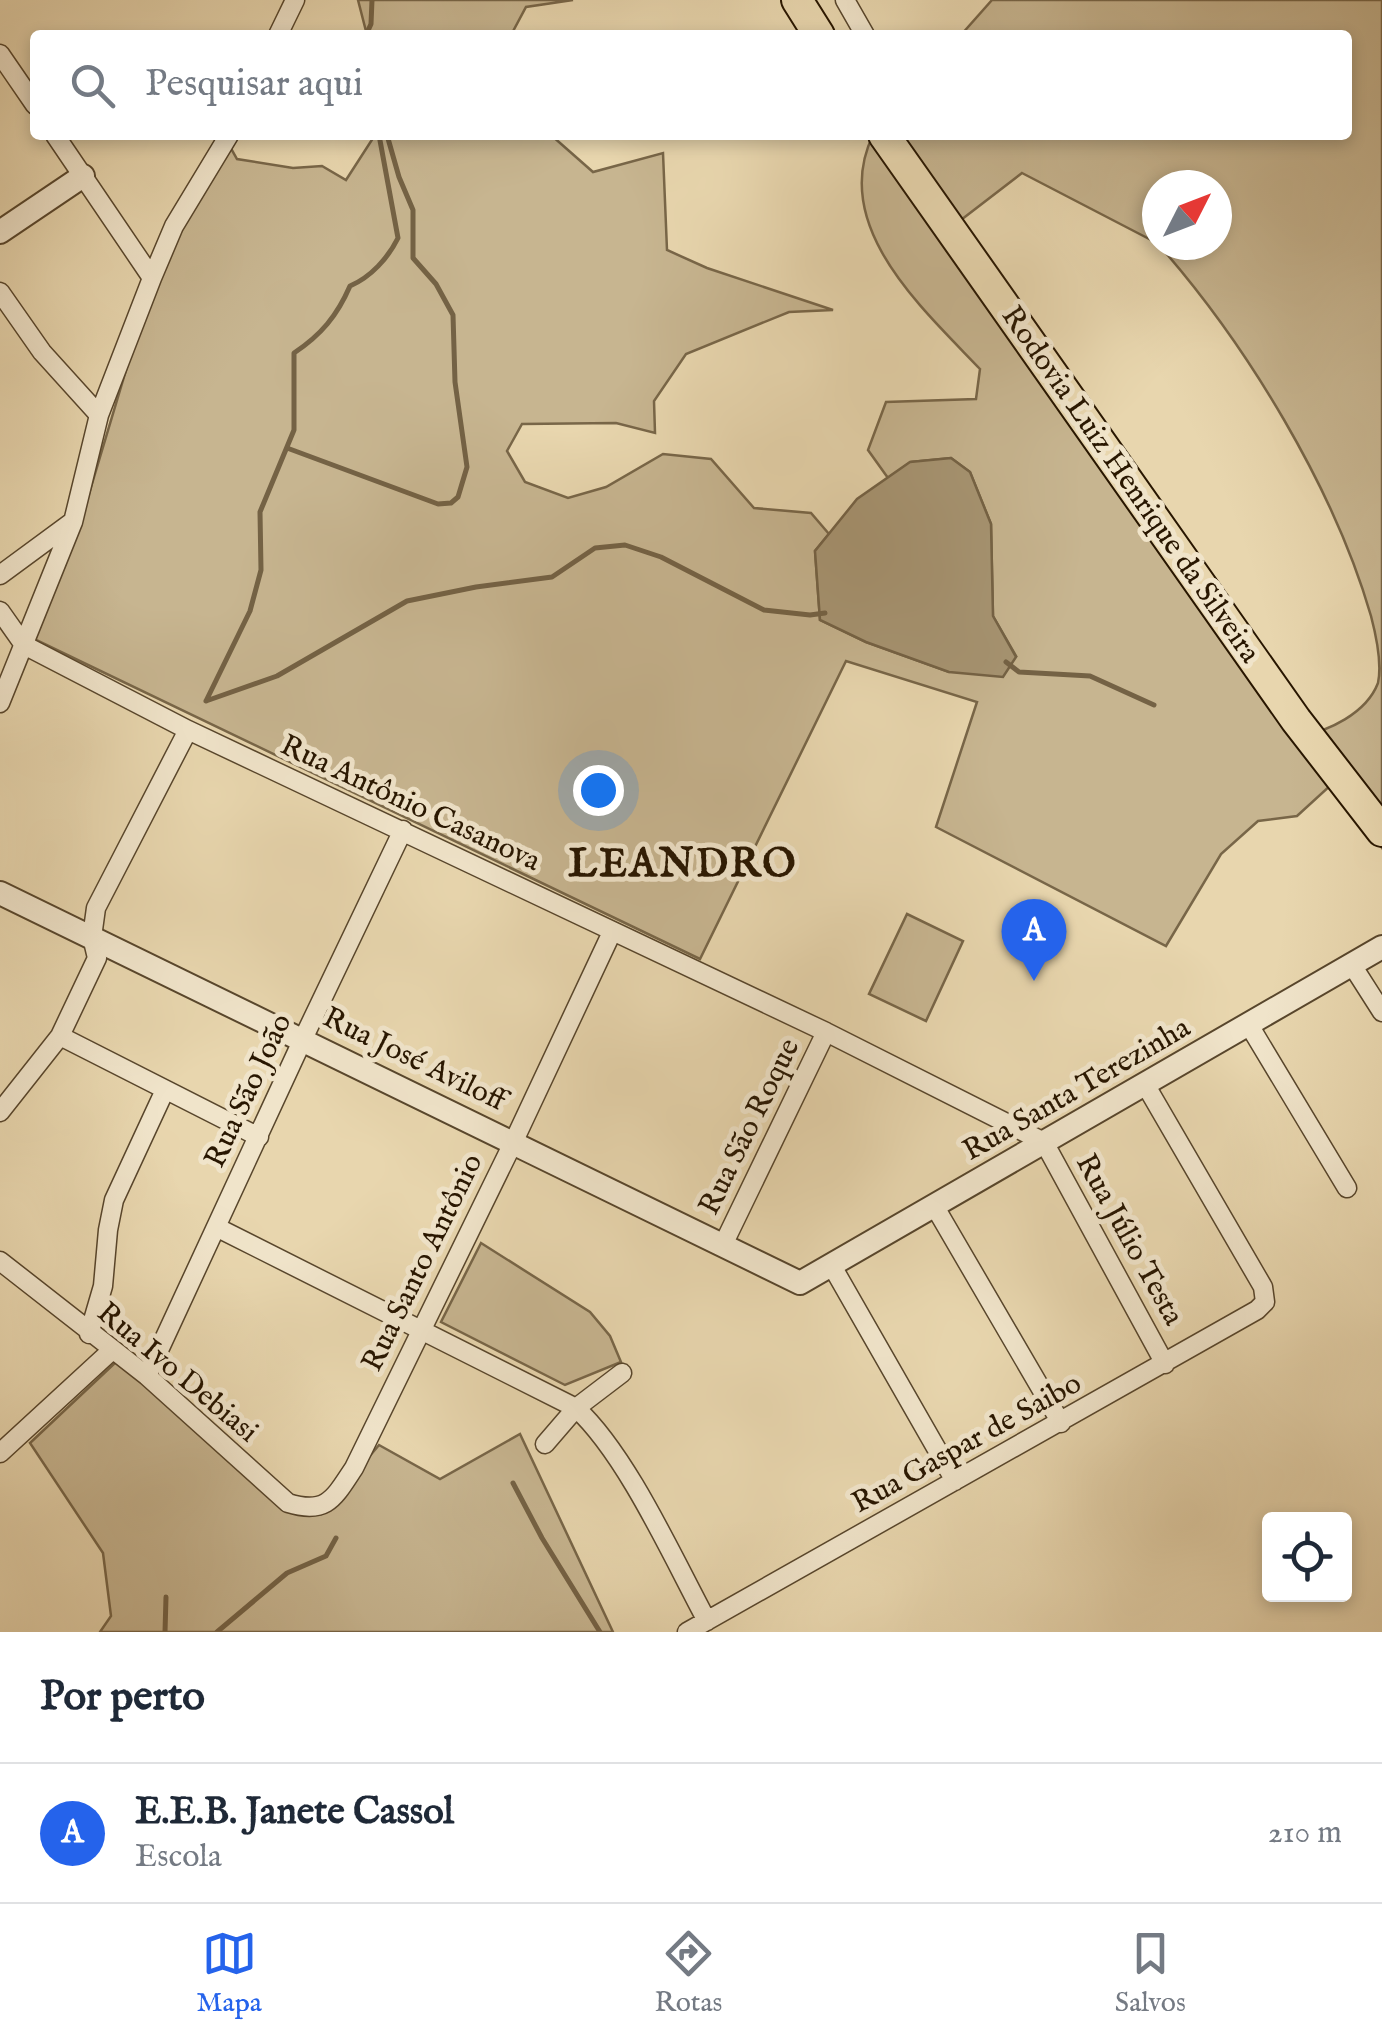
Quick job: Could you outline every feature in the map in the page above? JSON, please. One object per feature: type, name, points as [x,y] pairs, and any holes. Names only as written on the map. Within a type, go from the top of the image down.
[{"type":"main road","points":[[797,0],[815,30]]},
{"type":"main road","name":"Rodovia Luiz Henrique da Silveira","points":[[888,140],[1296,720],[1382,831]]},
{"type":"street","points":[[280,30],[295,0]]},
{"type":"street","points":[[845,0],[862,30]]},
{"type":"street","points":[[0,54],[30,99]]},
{"type":"street","points":[[58,140],[152,278]]},
{"type":"street","points":[[0,703],[73,522],[98,415],[152,278],[174,226],[226,140]]},
{"type":"street","points":[[0,232],[83,176]]},
{"type":"street","points":[[0,292],[42,352],[98,415]]},
{"type":"street","points":[[0,575],[73,522]]},
{"type":"street","points":[[0,611],[24,645]]},
{"type":"street","name":"Rua Antônio Casanova","points":[[24,645],[188,730],[826,1032],[1044,1142]]},
{"type":"street","points":[[0,1112],[60,1036],[97,958],[92,937],[96,908],[188,730]]},
{"type":"street","name":"Rua São João","points":[[147,1376],[403,830]]},
{"type":"street","name":"Rua José Aviloff","points":[[0,893],[800,1283]]},
{"type":"street","name":"Rua Santo Antônio","points":[[325,1505],[354,1468],[612,932]]},
{"type":"street","name":"Rua Santa Terezinha","points":[[800,1283],[1382,947]]},
{"type":"street","points":[[1352,965],[1382,1012]]},
{"type":"street","points":[[1250,1025],[1347,1188]]},
{"type":"street","name":"Rua São Roque","points":[[723,1245],[826,1032]]},
{"type":"street","points":[[60,1036],[259,1137]]},
{"type":"street","name":"Rua Gaspar de Saibo","points":[[688,1632],[1257,1310],[1266,1296],[1145,1084]]},
{"type":"street","points":[[90,1334],[103,1286],[114,1200],[166,1090]]},
{"type":"street","name":"Rua Júlio Testa","points":[[1044,1142],[1165,1364]]},
{"type":"street","points":[[934,1208],[1061,1423]]},
{"type":"street","points":[[216,1227],[576,1408],[596,1426],[707,1620]]},
{"type":"street","name":"Rua Ivo Debiasi","points":[[0,1261],[147,1376],[288,1503],[315,1509],[325,1505]]},
{"type":"street","points":[[832,1266],[955,1481]]},
{"type":"street","points":[[0,1453],[112,1351]]},
{"type":"street","points":[[545,1444],[576,1408],[622,1373]]},
{"type":"shaded area","points":[[358,0],[573,0],[526,7],[514,30],[366,30]]},
{"type":"shaded area","points":[[992,0],[1382,0],[1382,848],[1333,783],[1297,816],[1258,821],[1221,854],[1166,946],[936,827],[977,702],[846,661],[700,959],[34,639],[85,507],[156,270],[222,140],[226,140],[237,159],[293,168],[322,166],[346,180],[372,140],[557,140],[593,172],[663,153],[667,250],[707,268],[833,310],[789,312],[686,354],[654,401],[655,433],[616,423],[522,424],[507,451],[525,482],[568,498],[606,487],[663,454],[711,459],[754,508],[811,513],[829,534],[815,551],[820,620],[866,642],[949,672],[1016,656],[993,616],[991,524],[970,472],[951,458],[911,462],[888,478],[868,450],[886,402],[976,399],[980,369],[909,293],[872,233],[863,202],[863,169],[872,140],[1352,140],[1352,30],[965,30]],"holes":[[[1142,170],[1232,170],[1232,260],[1172,260],[1255,373],[1311,469],[1335,518],[1371,616],[1379,658],[1378,683],[1372,694],[1365,704],[1334,725],[1299,737],[944,233],[1022,173],[1142,235]]]},
{"type":"shaded area","points":[[951,458],[970,472],[991,524],[993,616],[1016,657],[1003,677],[949,672],[866,642],[820,620],[815,551],[857,499],[910,462]]},
{"type":"shaded area","points":[[907,914],[963,941],[926,1021],[869,994]]},
{"type":"shaded area","points":[[481,1243],[590,1312],[610,1336],[621,1362],[565,1385],[441,1322]]},
{"type":"shaded area","points":[[117,1361],[286,1505],[321,1514],[379,1445],[440,1479],[520,1434],[613,1632],[100,1632],[111,1616],[103,1553],[30,1443]]},
{"type":"waterway","points":[[368,30],[372,0]]},
{"type":"waterway","points":[[206,701],[250,611],[261,570],[260,512],[294,430],[294,353],[327,324],[350,286],[378,266],[398,238],[380,140]]},
{"type":"waterway","points":[[287,448],[438,504],[451,503],[458,497],[467,467],[455,382],[453,315],[436,284],[413,258],[413,210],[388,140]]},
{"type":"waterway","points":[[206,701],[277,676],[407,601],[552,577],[595,548],[625,545],[661,557],[764,610],[825,613]]},
{"type":"waterway","points":[[1006,662],[1019,672],[1090,676],[1154,705]]},
{"type":"waterway","points":[[513,1483],[600,1632]]},
{"type":"waterway","points":[[217,1632],[287,1573],[326,1556],[336,1538]]},
{"type":"waterway","points":[[165,1632],[166,1597]]},
{"type":"place","name":"E.E.B. Janete Cassol","points":[[1034,981]]},
{"type":"district","name":"LEANDRO","points":[[683,865]]}]
